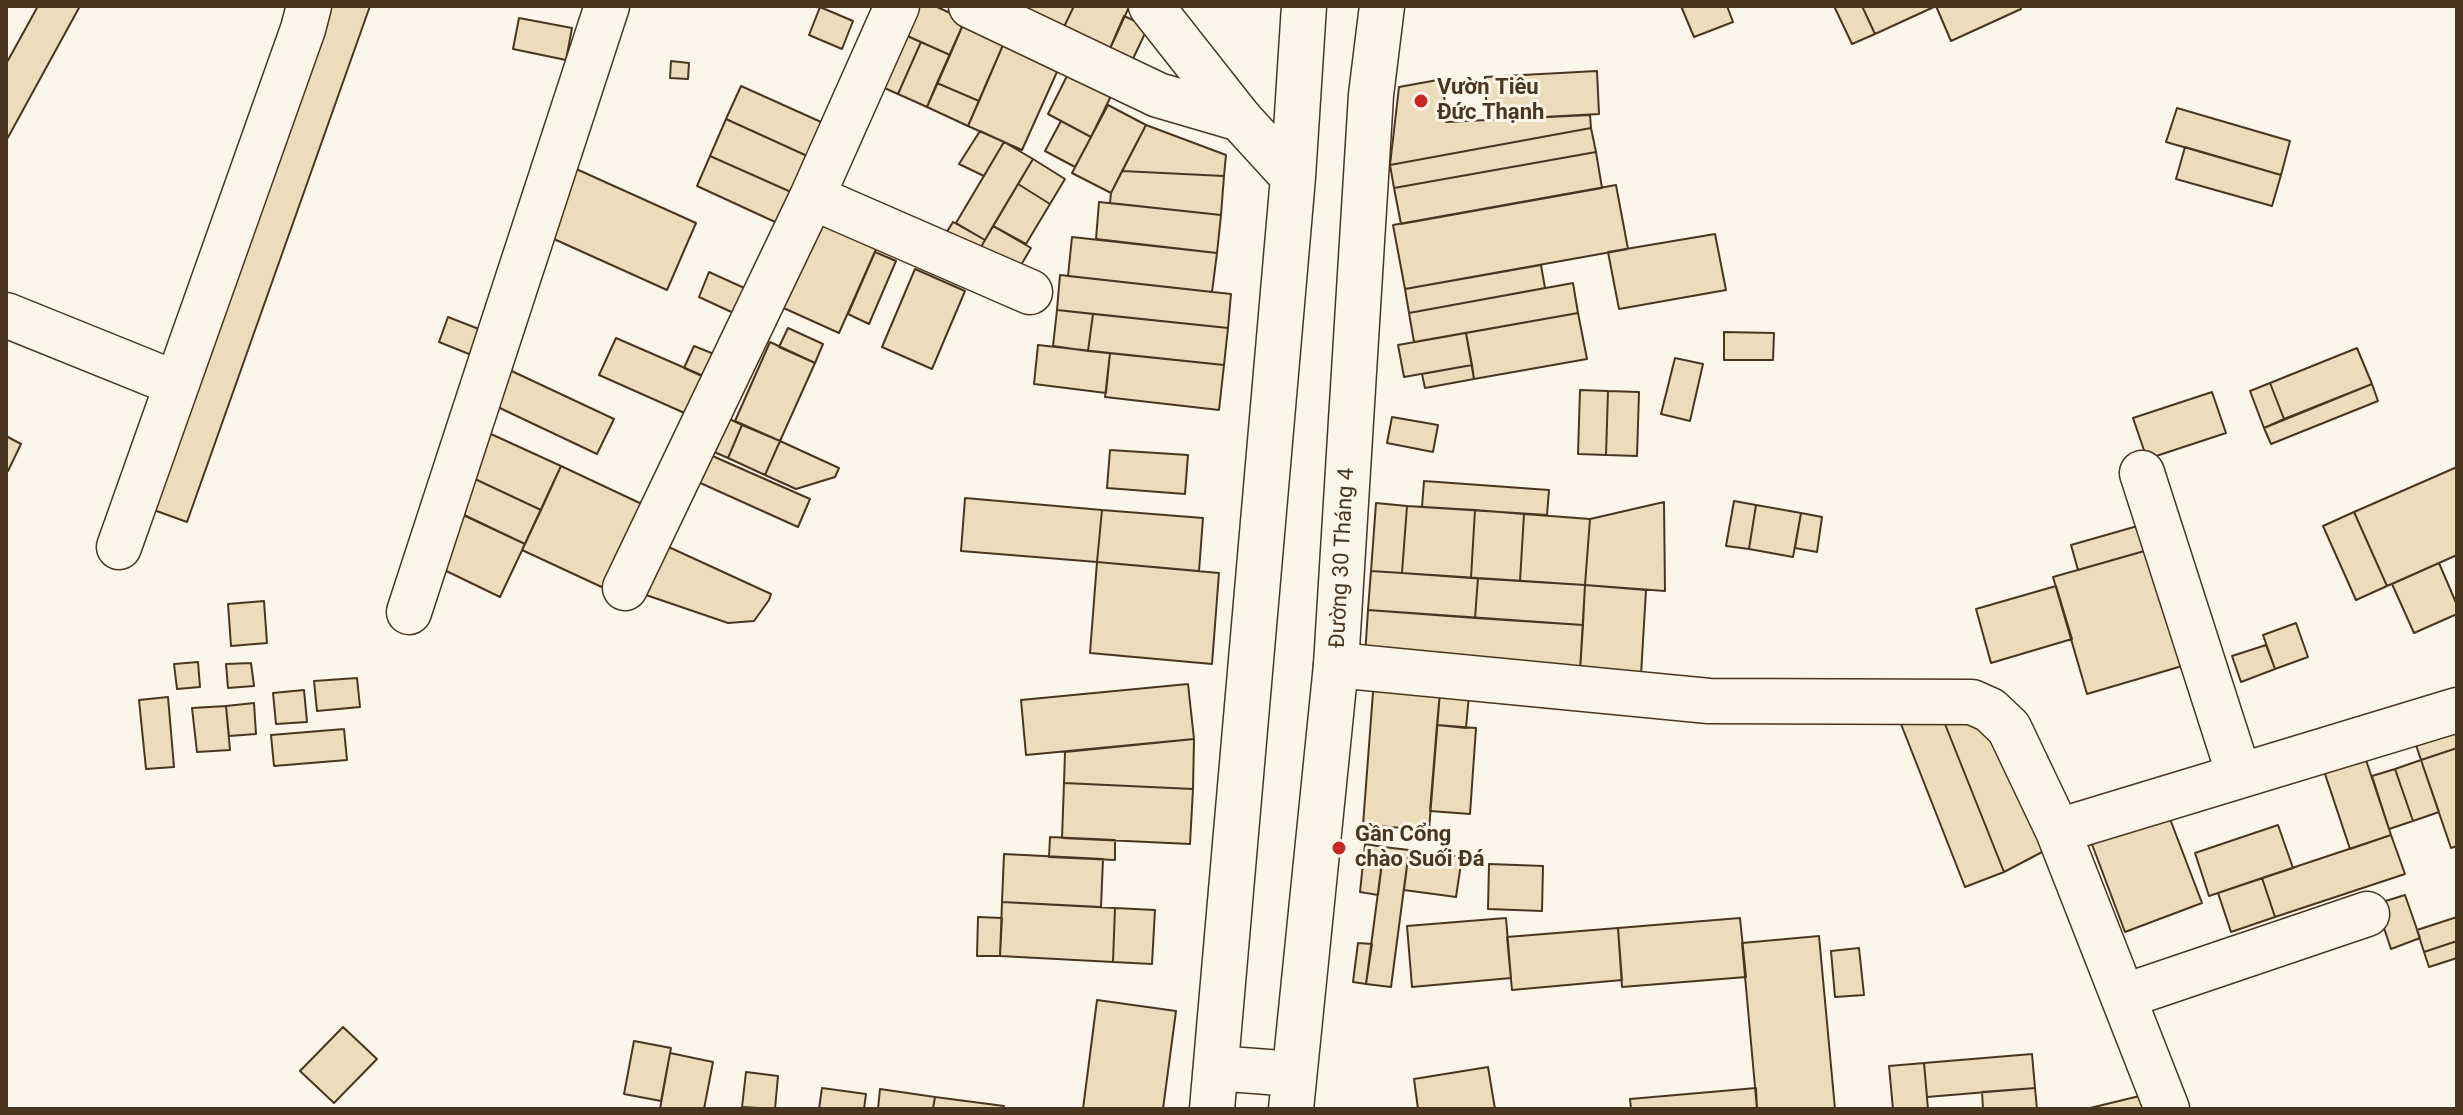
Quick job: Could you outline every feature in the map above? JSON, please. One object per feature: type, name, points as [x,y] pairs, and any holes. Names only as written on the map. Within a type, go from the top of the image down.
[{"type":"street","points":[[119,547],[309,6]]},
{"type":"street","points":[[409,612],[607,6]]},
{"type":"street","points":[[625,588],[812,197],[897,6]]},
{"type":"street","points":[[971,6],[1158,95],[1240,119]]},
{"type":"street","points":[[1151,6],[1240,119],[1293,177]]},
{"type":"street","points":[[1292,1092],[1214,1088],[1293,177],[1304,6]]},
{"type":"street","name":"Đường 30 Tháng 4","points":[[1292,1092],[1336,665],[1371,95],[1382,6]]},
{"type":"street","points":[[812,197],[1030,292]]},
{"type":"street","points":[[6,315],[177,384]]},
{"type":"street","points":[[2142,473],[2239,775]]},
{"type":"street","points":[[1336,665],[1709,701],[1972,702],[1990,710],[2009,728],[2058,831],[2167,1109]]},
{"type":"street","points":[[2058,831],[2457,710]]},
{"type":"street","points":[[2125,996],[2367,914]]},
{"type":"building","points":[[38,6],[80,6],[6,141],[6,64]]},
{"type":"building","points":[[331,6],[370,6],[187,522],[151,509]]},
{"type":"building","points":[[899,6],[935,6],[965,20],[950,55],[889,28]]},
{"type":"building","points":[[1006,6],[1074,6],[1062,31]]},
{"type":"building","points":[[1074,6],[1129,7],[1108,53],[1062,31]]},
{"type":"building","points":[[1681,6],[1727,6],[1733,22],[1694,37]]},
{"type":"building","points":[[1834,6],[1862,6],[1875,34],[1852,44]]},
{"type":"building","points":[[1862,6],[1936,6],[1875,34]]},
{"type":"building","points":[[1936,6],[2020,6],[2021,9],[1951,41]]},
{"type":"building","points":[[820,7],[853,21],[842,49],[809,35]]},
{"type":"building","points":[[1124,16],[1148,27],[1131,63],[1108,53]]},
{"type":"building","points":[[519,18],[572,28],[566,60],[513,49]]},
{"type":"building","points":[[965,20],[1006,38],[979,101],[937,83]]},
{"type":"building","points":[[889,28],[921,42],[898,94],[866,80]]},
{"type":"building","points":[[1006,38],[1061,63],[1022,150],[968,126]]},
{"type":"building","points":[[921,42],[950,55],[927,107],[898,94]]},
{"type":"building","points":[[671,61],[689,63],[688,79],[670,78]]},
{"type":"building","points":[[1597,71],[1599,114],[1487,120],[1485,77]]},
{"type":"building","points":[[1068,74],[1111,96],[1091,137],[1048,114]]},
{"type":"building","points":[[1443,79],[1446,122],[1590,115],[1591,128],[1390,165],[1399,87]]},
{"type":"building","points":[[937,83],[979,101],[968,126],[927,107]]},
{"type":"building","points":[[741,86],[830,126],[816,160],[726,119]]},
{"type":"building","points":[[1108,105],[1146,125],[1111,193],[1072,173]]},
{"type":"building","points":[[2177,108],[2290,141],[2281,175],[2166,142]]},
{"type":"building","points":[[726,119],[816,160],[800,196],[710,156]]},
{"type":"building","points":[[1061,121],[1091,137],[1075,167],[1045,151]]},
{"type":"building","points":[[1146,125],[1226,155],[1224,176],[1122,171]]},
{"type":"building","points":[[1591,128],[1596,152],[1394,188],[1390,165]]},
{"type":"building","points":[[980,131],[1004,142],[984,176],[959,164]]},
{"type":"building","points":[[1004,142],[1033,159],[985,240],[956,223]]},
{"type":"building","points":[[2185,147],[2281,175],[2272,206],[2176,179]]},
{"type":"building","points":[[1596,152],[1602,188],[1401,224],[1394,188]]},
{"type":"building","points":[[710,156],[800,196],[786,227],[697,186]]},
{"type":"building","points":[[1033,159],[1065,179],[1050,204],[1018,184]]},
{"type":"building","points":[[574,168],[696,223],[667,290],[545,235]]},
{"type":"building","points":[[1122,171],[1224,176],[1221,215],[1110,203],[1111,193]]},
{"type":"building","points":[[1018,184],[1050,204],[1026,244],[993,226]]},
{"type":"building","points":[[1616,185],[1628,249],[1405,289],[1393,225]]},
{"type":"building","points":[[1099,202],[1221,215],[1217,253],[1096,239]]},
{"type":"building","points":[[821,212],[881,238],[839,333],[768,301]]},
{"type":"building","points":[[953,222],[985,240],[977,254],[945,235]]},
{"type":"building","points":[[993,226],[1031,248],[1014,277],[977,254]]},
{"type":"building","points":[[1715,234],[1726,290],[1619,309],[1608,252]]},
{"type":"building","points":[[1072,237],[1217,253],[1212,292],[1068,276]]},
{"type":"building","points":[[875,252],[896,261],[869,324],[848,314]]},
{"type":"building","points":[[1541,265],[1545,288],[1409,313],[1405,289]]},
{"type":"building","points":[[915,269],[965,291],[932,369],[882,347]]},
{"type":"building","points":[[709,272],[751,291],[740,316],[699,297]]},
{"type":"building","points":[[1060,275],[1231,294],[1228,328],[1057,310]]},
{"type":"building","points":[[1573,283],[1578,313],[1414,342],[1409,313]]},
{"type":"building","points":[[1057,310],[1093,314],[1088,351],[1053,346]]},
{"type":"building","points":[[1578,313],[1587,359],[1474,379],[1466,333]]},
{"type":"building","points":[[1093,314],[1228,328],[1224,365],[1088,351]]},
{"type":"building","points":[[448,317],[484,331],[474,356],[439,342]]},
{"type":"building","points":[[788,328],[823,344],[815,363],[779,347]]},
{"type":"building","points":[[1724,332],[1774,333],[1773,360],[1724,360]]},
{"type":"building","points":[[1466,333],[1472,365],[1404,377],[1398,345]]},
{"type":"building","points":[[616,338],[715,381],[698,419],[599,375]]},
{"type":"building","points":[[770,342],[815,363],[780,441],[735,421]]},
{"type":"building","points":[[1038,345],[1110,353],[1106,393],[1034,384]]},
{"type":"building","points":[[694,346],[714,354],[704,377],[684,368]]},
{"type":"building","points":[[2357,348],[2372,384],[2284,419],[2270,383]]},
{"type":"building","points":[[1110,353],[1224,365],[1219,410],[1105,397]]},
{"type":"building","points":[[1675,358],[1703,364],[1690,421],[1661,414]]},
{"type":"building","points":[[1472,365],[1474,379],[1425,388],[1422,374]]},
{"type":"building","points":[[501,366],[614,419],[597,454],[485,401]]},
{"type":"building","points":[[2270,383],[2284,419],[2264,428],[2250,391]]},
{"type":"building","points":[[2372,384],[2378,401],[2271,444],[2264,428]]},
{"type":"building","points":[[1580,390],[1608,391],[1606,455],[1578,454]]},
{"type":"building","points":[[1608,391],[1639,392],[1637,456],[1606,455]]},
{"type":"building","points":[[2212,392],[2226,433],[2147,459],[2133,418]]},
{"type":"building","points":[[713,411],[742,425],[728,458],[698,445]]},
{"type":"building","points":[[1392,417],[1438,425],[1433,452],[1387,443]]},
{"type":"building","points":[[742,425],[780,441],[765,475],[728,458]]},
{"type":"building","points":[[480,429],[561,466],[541,510],[460,472]]},
{"type":"building","points":[[6,436],[21,444],[8,471],[6,470]]},
{"type":"building","points":[[780,441],[839,468],[835,477],[796,489],[765,475]]},
{"type":"building","points":[[699,450],[810,499],[798,527],[687,477]]},
{"type":"building","points":[[1110,450],[1188,455],[1185,494],[1107,488]]},
{"type":"building","points":[[561,466],[644,505],[606,589],[522,550]]},
{"type":"building","points":[[2457,467],[2457,555],[2387,586],[2354,512]]},
{"type":"building","points":[[460,472],[541,510],[525,544],[444,506]]},
{"type":"building","points":[[1424,481],[1549,490],[1547,515],[1422,507]]},
{"type":"building","points":[[965,498],[1102,510],[1097,562],[961,551]]},
{"type":"building","points":[[1734,501],[1756,505],[1749,549],[1726,546]]},
{"type":"building","points":[[1664,502],[1665,591],[1585,585],[1590,519]]},
{"type":"building","points":[[1376,503],[1407,506],[1402,573],[1371,571]]},
{"type":"building","points":[[1756,505],[1801,513],[1793,557],[1749,549]]},
{"type":"building","points":[[1407,506],[1475,510],[1471,578],[1402,573]]},
{"type":"building","points":[[1102,510],[1203,518],[1199,571],[1097,562]]},
{"type":"building","points":[[1475,510],[1524,514],[1520,581],[1471,578]]},
{"type":"building","points":[[2354,512],[2387,586],[2356,600],[2323,526]]},
{"type":"building","points":[[460,513],[525,544],[500,597],[436,566]]},
{"type":"building","points":[[1801,513],[1822,517],[1817,552],[1795,548]]},
{"type":"building","points":[[1524,514],[1590,519],[1585,585],[1520,581]]},
{"type":"building","points":[[2148,523],[2155,548],[2078,570],[2071,545]]},
{"type":"building","points":[[660,543],[771,594],[769,600],[754,621],[728,623],[646,595]]},
{"type":"building","points":[[2155,548],[2189,664],[2087,694],[2053,577]]},
{"type":"building","points":[[1097,562],[1219,573],[1212,664],[1090,653]]},
{"type":"building","points":[[2439,563],[2457,605],[2457,614],[2414,633],[2392,584]]},
{"type":"building","points":[[1371,571],[1478,578],[1475,618],[1368,610]]},
{"type":"building","points":[[1478,578],[1585,585],[1583,625],[1475,618]]},
{"type":"building","points":[[1585,585],[1646,590],[1641,675],[1580,671]]},
{"type":"building","points":[[2056,586],[2072,639],[1991,663],[1976,609]]},
{"type":"building","points":[[264,601],[267,643],[231,646],[228,604]]},
{"type":"building","points":[[1368,610],[1583,625],[1580,671],[1365,656]]},
{"type":"building","points":[[2296,623],[2308,657],[2275,669],[2263,635]]},
{"type":"building","points":[[2266,645],[2275,669],[2241,682],[2232,656]]},
{"type":"building","points":[[198,662],[200,687],[177,689],[174,664]]},
{"type":"building","points":[[251,663],[254,686],[228,688],[226,664]]},
{"type":"building","points":[[357,678],[360,707],[317,711],[314,681]]},
{"type":"building","points":[[1374,679],[1440,692],[1429,830],[1363,825]]},
{"type":"building","points":[[1188,684],[1194,739],[1026,755],[1021,700]]},
{"type":"building","points":[[304,690],[307,722],[276,724],[273,693]]},
{"type":"building","points":[[1440,692],[1469,695],[1466,728],[1437,725]]},
{"type":"building","points":[[168,697],[174,767],[146,769],[139,700]]},
{"type":"building","points":[[254,703],[256,734],[229,736],[226,706]]},
{"type":"building","points":[[1937,704],[2001,726],[2046,850],[2004,872]]},
{"type":"building","points":[[1937,704],[2004,872],[1965,887],[1899,719]]},
{"type":"building","points":[[226,706],[230,750],[197,752],[192,708]]},
{"type":"building","points":[[2457,721],[2457,748],[2421,760],[2413,736]]},
{"type":"building","points":[[1437,725],[1476,728],[1470,814],[1430,811]]},
{"type":"building","points":[[344,729],[347,760],[274,766],[271,735]]},
{"type":"building","points":[[1194,739],[1193,789],[1064,783],[1065,752]]},
{"type":"building","points":[[2362,748],[2391,835],[2350,849],[2321,762]]},
{"type":"building","points":[[2457,748],[2457,846],[2451,848],[2421,760]]},
{"type":"building","points":[[2421,760],[2439,812],[2413,821],[2395,769]]},
{"type":"building","points":[[2395,769],[2413,821],[2389,829],[2372,776]]},
{"type":"building","points":[[1064,783],[1193,789],[1190,844],[1062,838]]},
{"type":"building","points":[[2167,811],[2202,903],[2125,932],[2090,839]]},
{"type":"building","points":[[2278,825],[2293,868],[2209,896],[2195,853]]},
{"type":"building","points":[[2391,835],[2405,874],[2275,917],[2262,878]]},
{"type":"building","points":[[1050,837],[1115,840],[1115,860],[1049,857]]},
{"type":"building","points":[[1365,844],[1384,847],[1378,895],[1360,892]]},
{"type":"building","points":[[1384,847],[1409,850],[1391,987],[1366,984]]},
{"type":"building","points":[[1409,850],[1462,857],[1456,897],[1404,890]]},
{"type":"building","points":[[1004,854],[1103,859],[1101,907],[1002,902]]},
{"type":"building","points":[[1489,864],[1543,866],[1542,911],[1488,909]]},
{"type":"building","points":[[2262,878],[2275,917],[2231,932],[2218,893]]},
{"type":"building","points":[[2405,895],[2420,938],[2391,949],[2376,904]]},
{"type":"building","points":[[1002,902],[1115,908],[1113,962],[1000,956]]},
{"type":"building","points":[[1115,908],[1155,910],[1152,964],[1113,962]]},
{"type":"building","points":[[978,917],[1002,918],[1000,956],[977,956]]},
{"type":"building","points":[[2457,917],[2457,941],[2424,952],[2417,930]]},
{"type":"building","points":[[1506,918],[1511,978],[1412,987],[1407,926]]},
{"type":"building","points":[[1740,918],[1746,977],[1622,987],[1618,928]]},
{"type":"building","points":[[1618,928],[1622,980],[1512,990],[1507,937]]},
{"type":"building","points":[[1819,936],[1835,1109],[1757,1109],[1742,943]]},
{"type":"building","points":[[2457,941],[2457,958],[2429,967],[2424,952]]},
{"type":"building","points":[[1358,943],[1372,944],[1366,984],[1353,982]]},
{"type":"building","points":[[1859,948],[1864,995],[1835,997],[1831,951]]},
{"type":"building","points":[[1097,1000],[1176,1011],[1163,1109],[1083,1109]]},
{"type":"building","points":[[343,1027],[377,1059],[334,1103],[300,1071]]},
{"type":"building","points":[[634,1041],[671,1048],[661,1101],[624,1094]]},
{"type":"building","points":[[670,1053],[713,1062],[704,1109],[660,1109]]},
{"type":"building","points":[[2032,1054],[2035,1088],[1927,1097],[1924,1063]]},
{"type":"building","points":[[1924,1063],[1928,1109],[1893,1109],[1889,1066]]},
{"type":"building","points":[[1488,1067],[1495,1109],[1418,1109],[1414,1079]]},
{"type":"building","points":[[746,1072],[778,1076],[775,1109],[742,1107]]},
{"type":"building","points":[[822,1088],[866,1094],[864,1109],[819,1109]]},
{"type":"building","points":[[1756,1088],[1757,1109],[1631,1109],[1630,1099]]},
{"type":"building","points":[[2035,1088],[2037,1109],[1983,1109],[1982,1092]]},
{"type":"building","points":[[880,1089],[935,1097],[933,1109],[878,1109]]},
{"type":"building","points":[[2156,1092],[2160,1109],[2086,1109]]},
{"type":"building","points":[[935,1097],[1004,1106],[1003,1109],[933,1109]]},
{"type":"place","name":"Vườn Tiêu Đức Thạnh","points":[[1421,101]]},
{"type":"place","name":"Gần Cổng chào Suối Đá","points":[[1339,848]]}]
